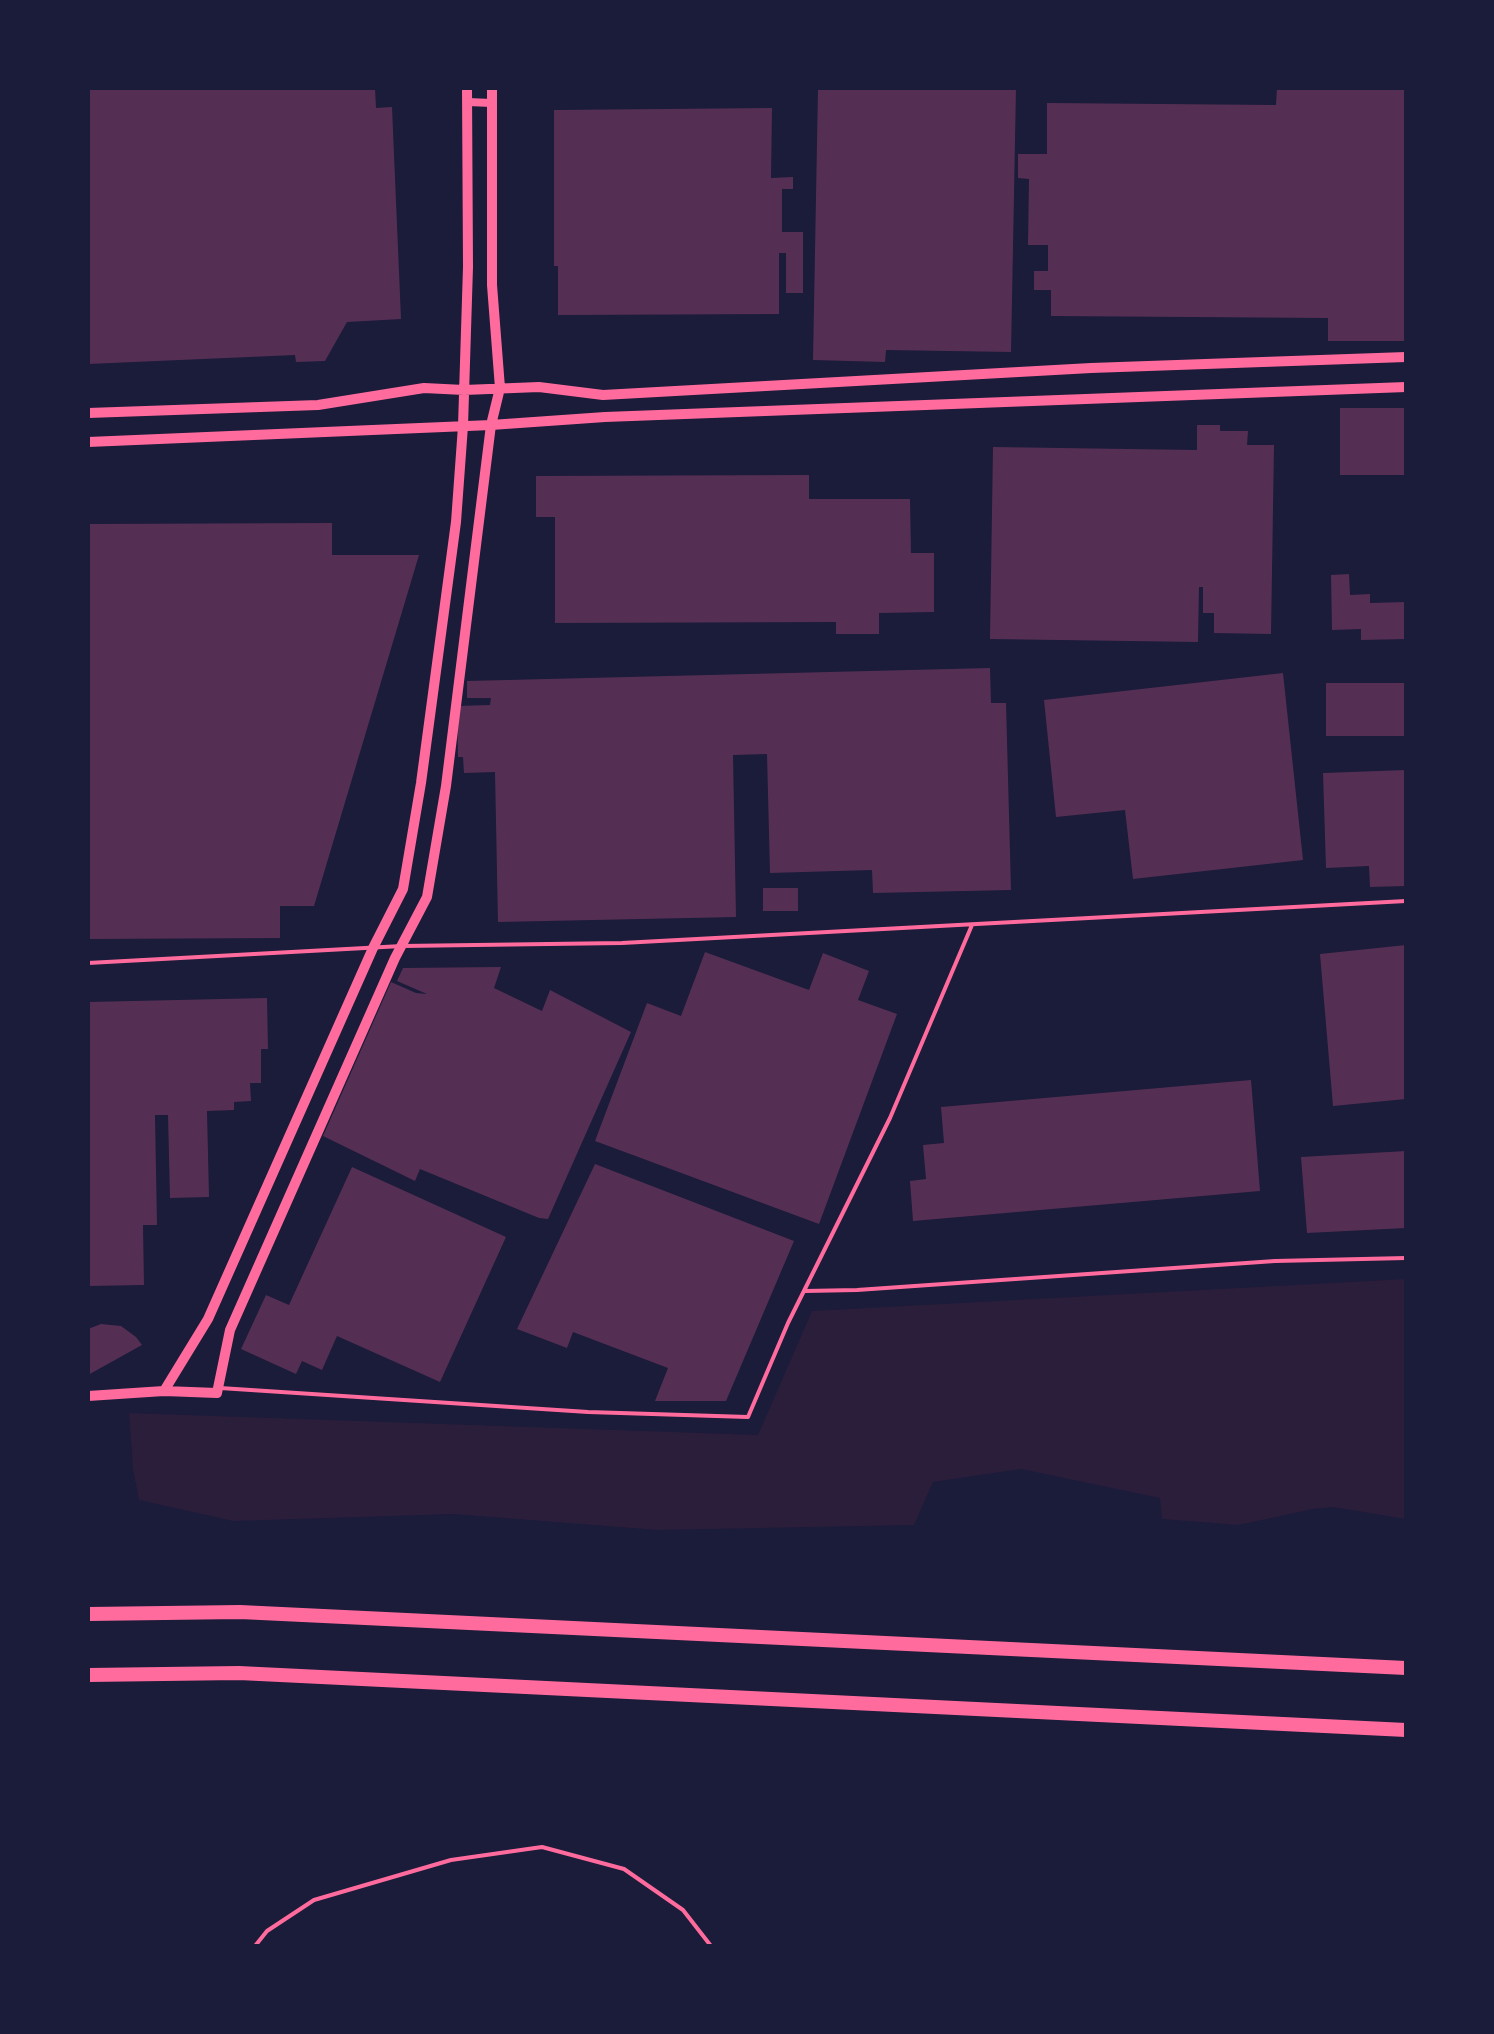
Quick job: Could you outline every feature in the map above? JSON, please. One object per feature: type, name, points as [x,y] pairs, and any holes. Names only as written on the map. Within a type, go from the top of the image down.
[{"type":"highway","points":[[88,1614],[240,1612],[1406,1668]]},
{"type":"highway","points":[[88,1675],[239,1673],[1406,1730]]},
{"type":"street","points":[[164,1391],[208,1319],[373,948],[403,889],[421,783],[456,522],[463,426],[468,267],[467,88]]},
{"type":"street","points":[[88,1396],[217,1391],[230,1330],[402,946],[427,897],[456,709],[491,425],[500,388],[492,285],[492,88]]},
{"type":"street","points":[[468,102],[491,103]]},
{"type":"street","points":[[88,413],[318,405],[424,388],[539,387],[603,395],[1091,368],[1406,357]]},
{"type":"street","points":[[88,442],[491,425],[605,417],[1406,387]]},
{"type":"lane","points":[[88,963],[402,946],[622,943],[1406,901]]},
{"type":"lane","points":[[217,1391],[588,1412],[748,1417],[805,1291],[890,1118],[972,925]]},
{"type":"lane","points":[[805,1291],[1275,1261],[1406,1258]]},
{"type":"lane","points":[[255,1946],[267,1931],[314,1900],[451,1860],[542,1847],[624,1869],[683,1910],[711,1946]]},
{"type":"shaded area","points":[[1406,1279],[1406,1519],[1333,1507],[1238,1525],[1162,1519],[1160,1498],[1021,1469],[933,1482],[914,1525],[658,1530],[453,1514],[233,1521],[139,1500],[133,1469],[129,1413],[758,1435],[812,1311]]},
{"type":"building","points":[[88,88],[375,88],[376,108],[392,107],[401,319],[347,322],[325,361],[296,362],[295,355],[88,364]]},
{"type":"building","points":[[818,88],[1016,88],[1011,352],[886,350],[885,362],[813,360]]},
{"type":"building","points":[[1277,88],[1406,88],[1406,341],[1328,341],[1328,318],[1051,316],[1051,290],[1034,290],[1034,271],[1048,271],[1048,245],[1028,245],[1029,179],[1018,178],[1018,154],[1047,154],[1047,103],[1276,105]]},
{"type":"building","points":[[772,108],[771,178],[793,177],[793,189],[782,189],[782,232],[803,232],[803,293],[786,293],[786,253],[779,253],[779,314],[558,315],[558,266],[554,266],[554,110]]},
{"type":"building","points":[[1340,408],[1406,408],[1406,475],[1340,475]]},
{"type":"building","points":[[1197,425],[1220,425],[1220,431],[1248,431],[1247,445],[1274,445],[1271,634],[1214,633],[1214,613],[1203,613],[1203,587],[1199,587],[1198,642],[990,639],[993,447],[1197,450]]},
{"type":"building","points":[[809,475],[809,499],[910,499],[911,553],[934,553],[934,612],[879,613],[879,634],[836,634],[836,622],[555,623],[555,517],[536,517],[536,476]]},
{"type":"building","points":[[332,523],[332,555],[419,555],[314,906],[280,906],[280,938],[88,939],[88,524]]},
{"type":"building","points":[[1349,574],[1350,595],[1370,594],[1370,603],[1406,602],[1406,639],[1361,640],[1361,629],[1332,630],[1331,575]]},
{"type":"building","points":[[990,668],[991,703],[1006,703],[1011,890],[873,893],[872,870],[770,873],[767,754],[733,755],[736,917],[498,922],[495,772],[464,773],[463,757],[458,757],[457,706],[490,705],[491,698],[467,698],[467,681]]},
{"type":"building","points":[[1283,673],[1303,860],[1133,879],[1125,810],[1056,817],[1044,700]]},
{"type":"building","points":[[1326,683],[1406,683],[1406,736],[1326,736]]},
{"type":"building","points":[[1406,770],[1406,886],[1370,887],[1369,866],[1326,868],[1323,773]]},
{"type":"building","points":[[763,888],[798,888],[798,911],[763,911]]},
{"type":"building","points":[[1406,945],[1406,1099],[1333,1106],[1320,954]]},
{"type":"building","points":[[705,952],[809,990],[823,953],[869,971],[858,1000],[897,1014],[819,1224],[595,1141],[647,1003],[681,1016]]},
{"type":"building","points":[[501,967],[494,988],[542,1011],[550,990],[631,1032],[548,1219],[420,1169],[415,1181],[323,1136],[391,982],[416,993],[427,994],[397,981],[403,968]]},
{"type":"building","points":[[267,998],[268,1049],[261,1049],[261,1083],[250,1083],[251,1101],[234,1102],[234,1110],[207,1111],[209,1197],[170,1198],[168,1115],[155,1115],[157,1225],[143,1225],[144,1285],[88,1286],[88,1002]]},
{"type":"building","points":[[1251,1080],[1260,1191],[913,1221],[910,1181],[926,1179],[923,1145],[944,1143],[941,1107]]},
{"type":"building","points":[[1406,1151],[1406,1228],[1307,1233],[1301,1157]]},
{"type":"building","points":[[595,1164],[794,1241],[726,1401],[655,1401],[668,1368],[573,1332],[567,1348],[517,1329]]},
{"type":"building","points":[[352,1167],[506,1237],[440,1382],[337,1336],[322,1370],[302,1361],[296,1374],[241,1349],[266,1295],[289,1305]]},
{"type":"building","points":[[101,1324],[121,1326],[142,1345],[88,1375],[88,1329]]}]
